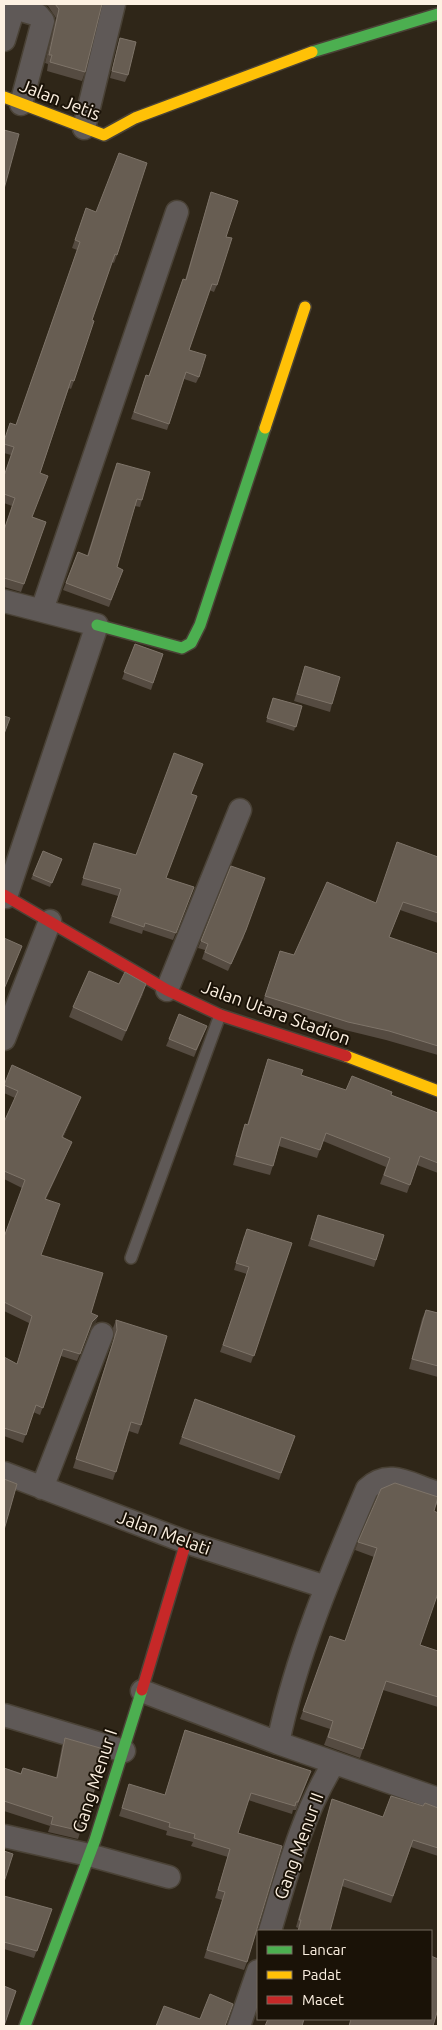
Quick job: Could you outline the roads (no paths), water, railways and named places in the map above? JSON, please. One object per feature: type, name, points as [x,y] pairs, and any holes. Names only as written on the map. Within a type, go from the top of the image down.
[{"type":"street","points":[[114,4],[94,131],[135,118],[314,51],[438,14]]},
{"type":"street","points":[[4,40],[15,6],[38,15],[43,20],[12,100]]},
{"type":"street","name":"Jalan Jetis","points":[[12,100],[94,131]]},
{"type":"street","points":[[42,610],[177,212]]},
{"type":"street","points":[[4,601],[182,648],[191,643],[200,625],[305,307]]},
{"type":"street","points":[[5,896],[98,625]]},
{"type":"street","points":[[167,990],[240,810]]},
{"type":"street","name":"Jalan Utara Stadion","points":[[5,896],[167,990],[220,1015],[316,1045],[438,1091]]},
{"type":"street","points":[[4,1039],[50,921]]},
{"type":"street","points":[[42,1488],[102,1334]]},
{"type":"street","name":"Jalan Melati","points":[[4,1473],[186,1542],[326,1587]]},
{"type":"street","points":[[278,1743],[285,1710],[326,1587],[367,1489],[375,1481],[390,1477],[438,1493]]},
{"type":"street","name":"Gang Menur I","points":[[24,2026],[89,1855],[124,1750],[186,1542]]},
{"type":"street","points":[[142,1691],[278,1743],[438,1799]]},
{"type":"street","points":[[4,1715],[124,1750]]},
{"type":"street","name":"Gang Menur II","points":[[270,1930],[305,1821],[319,1787],[334,1763]]},
{"type":"street","points":[[4,1836],[44,1847],[89,1855],[169,1877]]},
{"type":"street","points":[[240,2026],[257,1974]]},
{"type":"lane","points":[[131,1258],[220,1015]]}]
